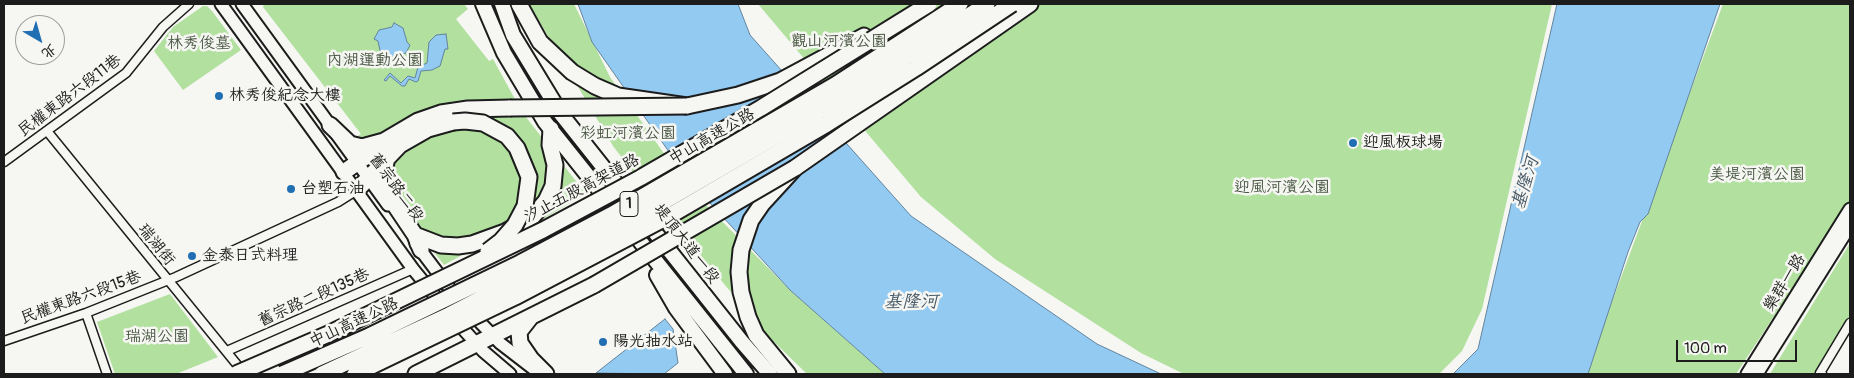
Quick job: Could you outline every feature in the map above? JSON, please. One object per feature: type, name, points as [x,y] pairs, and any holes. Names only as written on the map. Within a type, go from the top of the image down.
[{"type":"highway","points":[[483,4],[504,53],[522,87],[551,129],[746,374]]},
{"type":"highway","name":"堤頂大道一段","points":[[502,4],[513,35],[561,114],[742,342],[770,374]]},
{"type":"highway","points":[[519,4],[540,42],[572,72],[618,96],[687,106]]},
{"type":"highway","points":[[344,172],[418,121],[452,110],[687,106],[738,96],[780,81],[923,4]]},
{"type":"highway","name":"汐止五股高架道路","points":[[236,374],[326,336],[444,280],[648,174],[761,108],[929,4]]},
{"type":"highway","name":"中山高速公路","points":[[282,374],[369,336],[520,263],[611,215],[827,90],[960,4]]},
{"type":"highway","name":"中山高速公路","points":[[322,374],[449,315],[616,230],[847,95],[987,4]]},
{"type":"highway","name":"1","points":[[355,374],[515,297],[671,215],[835,118],[1012,4]]},
{"type":"highway","points":[[416,374],[594,285],[795,168],[1030,4]]},
{"type":"highway","points":[[357,190],[400,145],[428,129],[453,122],[465,121],[483,123],[507,136],[517,148],[529,177],[525,206],[516,225],[501,241],[444,280]]},
{"type":"highway","points":[[330,125],[350,144],[362,147],[375,145],[394,136]]},
{"type":"highway","points":[[415,235],[441,245],[458,246],[472,244],[505,232],[533,216],[546,201],[553,186],[555,165],[550,145],[551,129]]},
{"type":"highway","points":[[387,158],[383,175],[388,195],[415,235],[420,250]]},
{"type":"highway","points":[[788,374],[765,349],[748,317],[741,292],[739,272],[741,250],[752,220],[762,204],[795,168]]},
{"type":"highway","points":[[630,230],[676,308],[725,374]]},
{"type":"highway","points":[[537,313],[522,326],[518,337],[524,350],[546,374]]},
{"type":"main road","name":"舊宗路二段","points":[[221,4],[413,269],[476,344],[510,374]]},
{"type":"main road","name":"舊宗路二段","points":[[242,4],[420,250],[457,298],[492,336],[542,374]]},
{"type":"main road","name":"樂群一路","points":[[1747,374],[1850,209]]},
{"type":"main road","name":"樂群一路","points":[[1757,374],[1850,226]]},
{"type":"street","name":"民權東路六段11巷","points":[[4,162],[126,72],[163,26],[189,4]]},
{"type":"street","name":"瑞湖街","points":[[47,131],[167,281],[245,374]]},
{"type":"street","name":"民權東路六段15巷","points":[[4,340],[86,313],[167,281],[329,206],[357,190]]},
{"type":"street","name":"舊宗路二段135巷","points":[[227,351],[413,269]]},
{"type":"street","points":[[86,313],[107,374]]},
{"type":"street","points":[[1822,374],[1820,373],[1850,324]]},
{"type":"green space","name":"內湖運動公園","points":[[264,4],[464,4],[468,9],[456,19],[489,61],[493,59],[516,101],[444,104],[404,119],[370,142],[354,138],[361,134],[263,7]]},
{"type":"green space","name":"彩虹河濱公園","points":[[529,4],[574,4],[610,77],[687,186],[790,290],[885,374],[807,374],[766,334],[658,205],[613,146]]},
{"type":"green space","name":"迎風河濱公園","points":[[758,4],[1552,4],[1482,309],[1462,351],[1439,374],[1184,374],[1141,353],[995,259],[921,197]]},
{"type":"green space","name":"美堤河濱公園","points":[[1723,4],[1850,4],[1850,201],[1736,374],[1585,374]]},
{"type":"green space","name":"林秀俊墓","points":[[203,6],[207,6],[212,11],[241,50],[183,90],[154,51],[173,27]]},
{"type":"green space","points":[[495,111],[522,112],[586,194],[508,239],[517,222],[524,160],[475,118]]},
{"type":"green space","points":[[466,124],[491,133],[506,146],[520,171],[522,188],[513,214],[504,226],[489,240],[444,265],[393,199],[387,157],[403,145]]},
{"type":"green space","points":[[1850,243],[1850,325],[1819,374],[1770,374]]},
{"type":"green space","name":"瑞湖公園","points":[[170,294],[218,357],[176,374],[115,374],[97,322]]},
{"type":"water","name":"基隆河","points":[[578,4],[738,4],[750,35],[911,216],[1097,344],[1161,374],[885,374],[790,290],[688,179],[592,42]]},
{"type":"water","name":"基隆河","points":[[1557,4],[1720,4],[1648,214],[1640,222],[1628,252],[1588,374],[1453,374],[1478,349]]},
{"type":"water","points":[[394,23],[403,28],[407,42],[410,45],[406,53],[393,56],[389,60],[381,55],[378,41],[374,39],[379,30],[392,27]]},
{"type":"water","points":[[446,34],[448,49],[445,49],[440,66],[432,70],[421,71],[418,81],[409,79],[405,86],[402,86],[390,76],[386,81],[384,80],[390,73],[401,83],[408,76],[415,78],[418,67],[427,63],[429,42],[436,35]]},
{"type":"water","points":[[665,319],[673,329],[678,363],[664,374],[596,373]]},
{"type":"place","name":"林秀俊紀念大樓","points":[[219,96]]},
{"type":"place","name":"迎風板球場","points":[[1353,143]]},
{"type":"place","name":"台塑石油","points":[[291,189]]},
{"type":"place","name":"金泰日式料理","points":[[192,256]]},
{"type":"place","name":"陽光抽水站","points":[[603,342]]},
{"type":"park label","name":"觀山河濱公園","points":[[839,42]]}]
